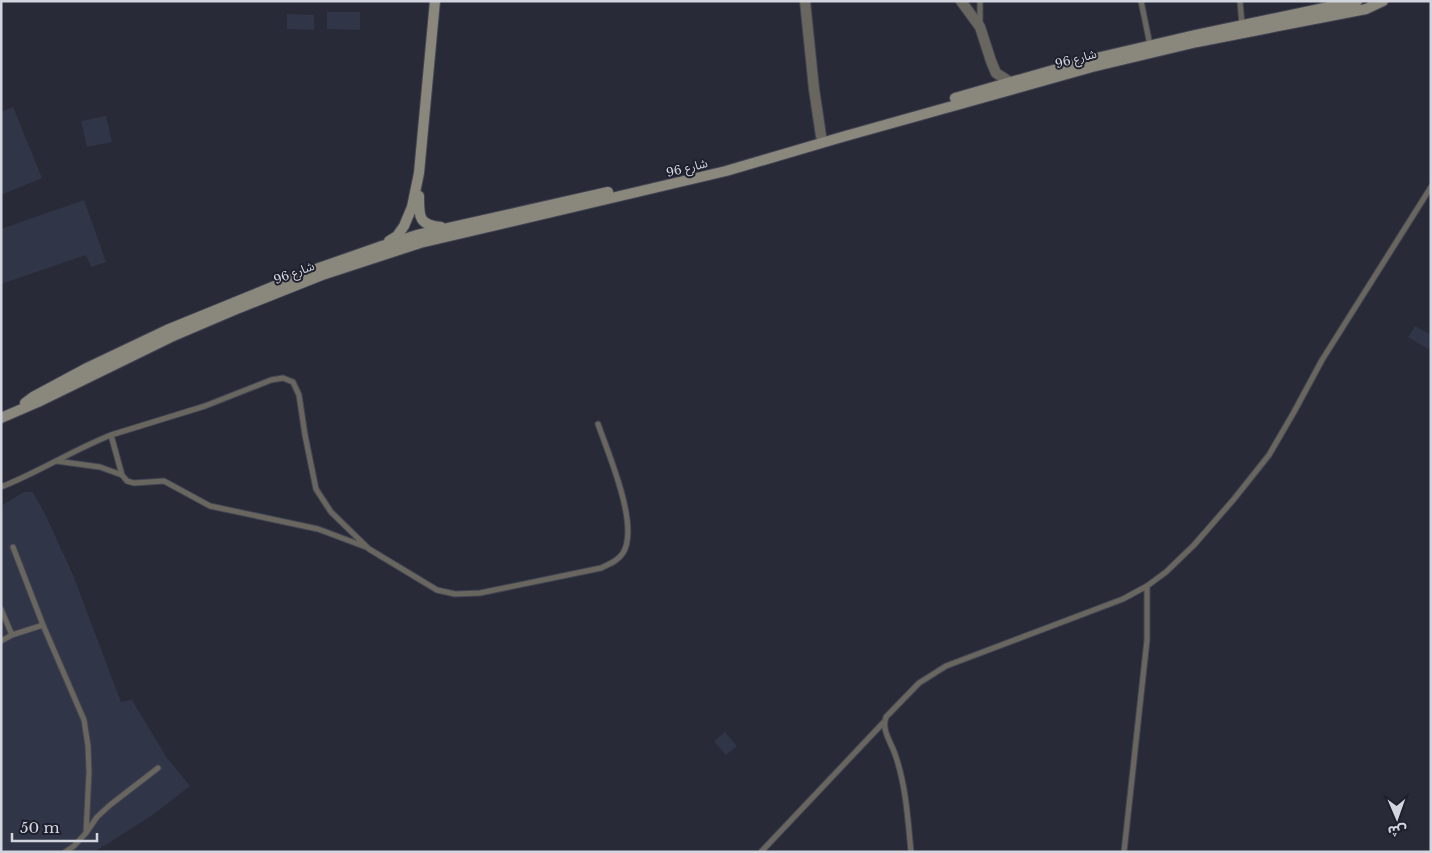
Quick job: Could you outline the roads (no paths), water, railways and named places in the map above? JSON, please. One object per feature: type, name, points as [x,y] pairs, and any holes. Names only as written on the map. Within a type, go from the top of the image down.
[{"type":"street","points":[[382,246],[397,236],[412,208],[419,172],[435,1]]},
{"type":"street","points":[[805,1],[814,96],[820,136]]},
{"type":"street","points":[[961,1],[980,27],[996,73],[1010,82]]},
{"type":"street","name":"شارع 96","points":[[15,411],[33,397],[87,368],[166,330],[319,268],[417,235],[659,181],[725,164],[1092,59],[1358,1]]},
{"type":"street","name":"شارع 96","points":[[1,418],[38,402],[170,337],[322,276],[420,243],[726,171],[1092,67],[1197,42],[1366,9],[1382,1]]},
{"type":"street","points":[[419,172],[420,216],[430,226],[448,228]]},
{"type":"lane","points":[[980,1],[980,27]]},
{"type":"lane","points":[[1141,1],[1150,46]]},
{"type":"lane","points":[[1240,1],[1242,25]]},
{"type":"lane","points":[[761,852],[883,724],[891,711],[919,683],[946,666],[1123,599],[1147,586],[1166,572],[1194,545],[1269,455],[1322,360],[1431,187]]},
{"type":"lane","points":[[1,487],[24,478],[111,435],[206,406],[271,380],[283,378],[293,382],[299,395],[316,489],[331,512],[369,548]]},
{"type":"lane","points":[[111,435],[122,475],[127,481],[134,483],[164,481],[210,506],[318,529],[369,548],[437,590],[455,594],[480,593],[601,568],[616,561],[624,553],[629,534],[628,518],[598,424]]},
{"type":"lane","points":[[56,461],[100,467],[122,475]]},
{"type":"lane","points":[[13,547],[43,625],[84,720],[89,772],[86,833]]},
{"type":"lane","points":[[1124,852],[1147,640],[1147,586]]},
{"type":"lane","points":[[1,609],[12,635]]},
{"type":"lane","points":[[1,641],[12,635],[43,625]]},
{"type":"lane","points":[[883,724],[902,774],[911,852]]},
{"type":"lane","points":[[65,852],[74,846],[97,817],[110,805],[158,768]]}]
